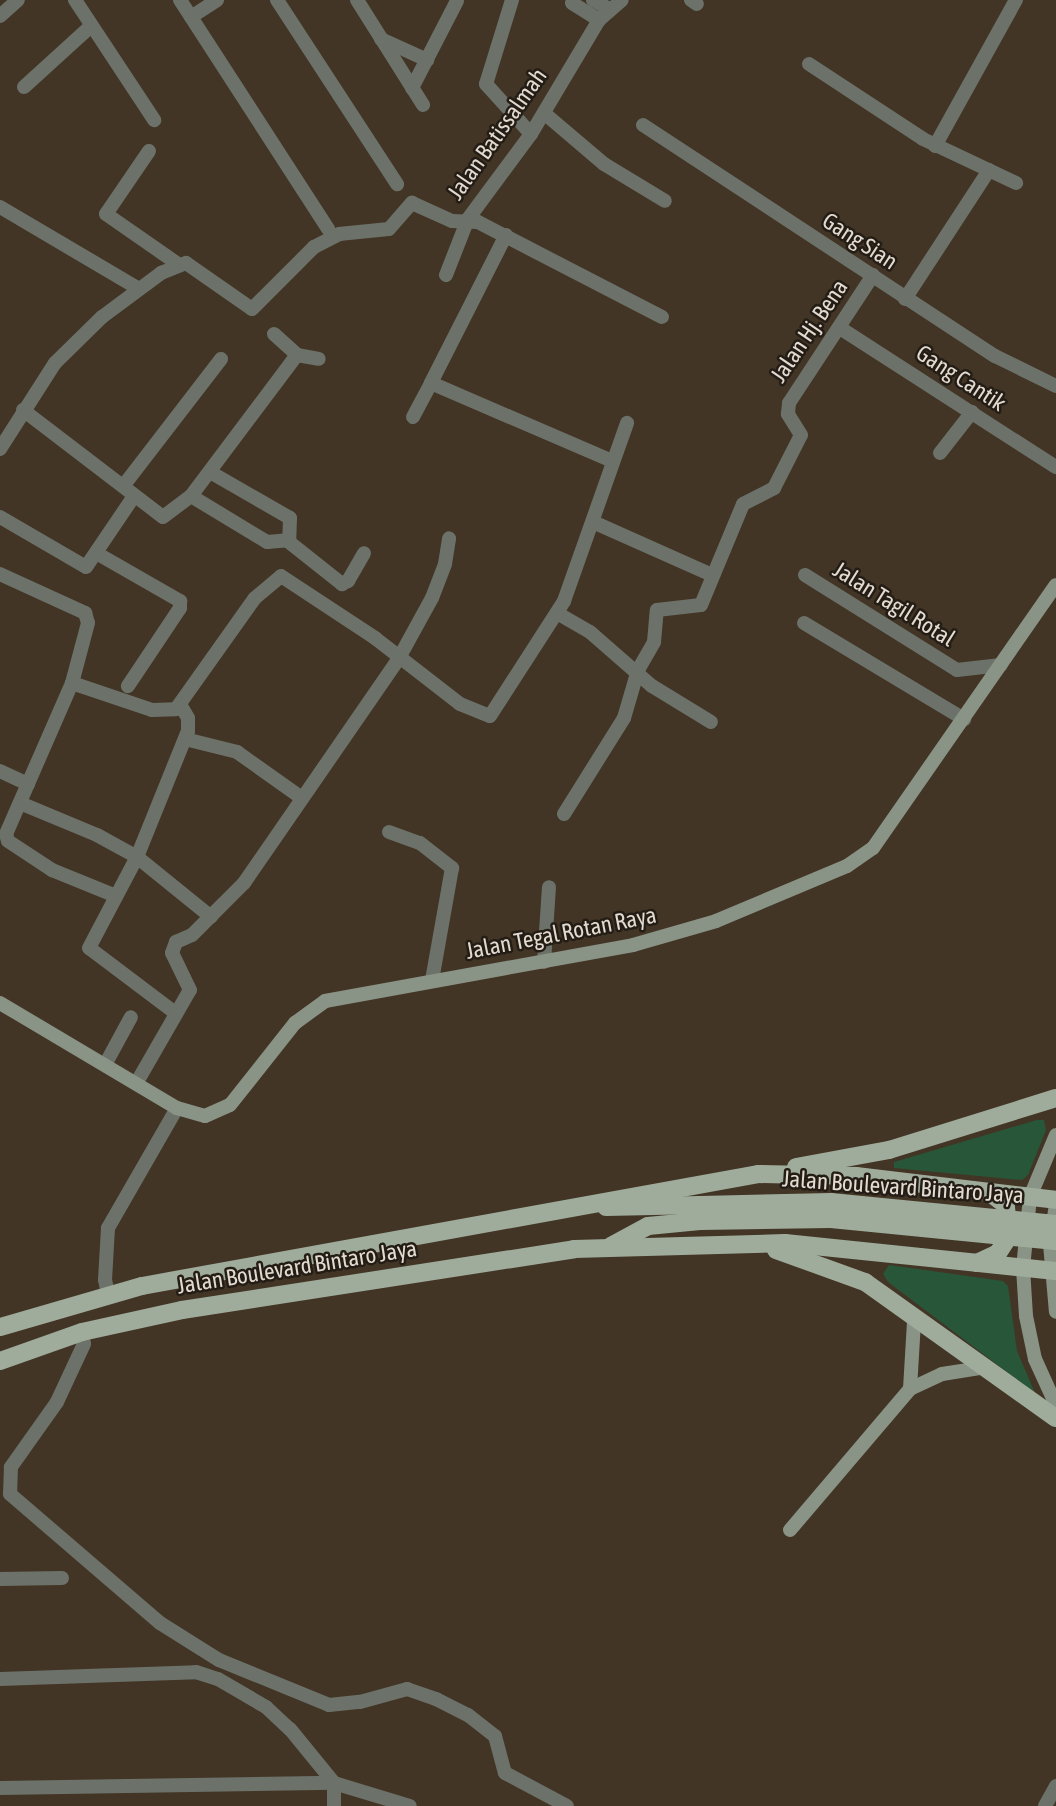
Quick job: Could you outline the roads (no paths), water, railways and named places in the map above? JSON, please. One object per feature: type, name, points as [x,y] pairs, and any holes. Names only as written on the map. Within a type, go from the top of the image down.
[{"type":"main road","name":"Jalan Tegal Rotan Raya","points":[[0,1003],[106,1063],[177,1108],[205,1116],[230,1105],[295,1023],[325,1002],[432,979],[544,962],[677,934],[863,857],[892,825],[1056,585]]},
{"type":"main road","points":[[758,1174],[889,1150],[1056,1098]]},
{"type":"main road","points":[[1056,1135],[1030,1197],[1023,1268],[1026,1316],[1035,1359],[1056,1405]]},
{"type":"main road","name":"Jalan Boulevard Bintaro Jaya","points":[[2,1327],[108,1294],[758,1174],[856,1176],[1056,1202]]},
{"type":"main road","points":[[969,1264],[990,1259],[1009,1236],[1006,1205],[983,1191]]},
{"type":"main road","name":"Jalan Boulevard Bintaro Jaya","points":[[608,1247],[648,1226],[700,1213],[831,1202],[1056,1224]]},
{"type":"main road","points":[[1056,1202],[1056,1312]]},
{"type":"main road","name":"Jalan Boulevard Bintaro Jaya","points":[[578,1206],[831,1219],[1056,1241]]},
{"type":"main road","name":"Jalan Boulevard Bintaro Jaya","points":[[0,1361],[21,1351],[82,1332],[315,1288],[608,1247],[822,1245],[969,1264],[1054,1271]]},
{"type":"main road","points":[[756,1246],[840,1270],[865,1282],[980,1368],[1056,1418]]},
{"type":"main road","points":[[910,1390],[914,1321]]},
{"type":"main road","points":[[0,1355],[21,1351]]},
{"type":"main road","points":[[790,1530],[910,1390],[942,1374],[980,1368]]},
{"type":"street","points":[[0,16],[18,0]]},
{"type":"street","points":[[75,0],[154,120]]},
{"type":"street","points":[[191,17],[217,0]]},
{"type":"street","points":[[277,0],[397,184]]},
{"type":"street","points":[[356,0],[422,105]]},
{"type":"street","points":[[512,0],[486,84],[531,134]]},
{"type":"street","points":[[593,0],[604,15]]},
{"type":"street","points":[[604,15],[622,0]]},
{"type":"street","points":[[935,146],[1016,0]]},
{"type":"street","points":[[182,1],[328,229]]},
{"type":"street","points":[[412,88],[457,1]]},
{"type":"street","points":[[572,3],[604,15]]},
{"type":"street","name":"Jalan Batissalmah","points":[[178,264],[191,265],[252,309],[314,247],[339,234],[389,229],[412,203],[452,221],[468,219],[531,134],[604,15]]},
{"type":"street","points":[[24,87],[91,26]]},
{"type":"street","points":[[381,39],[427,60]]},
{"type":"street","points":[[809,64],[935,146],[1016,183]]},
{"type":"street","points":[[544,113],[604,164],[665,201]]},
{"type":"street","name":"Gang Sian","points":[[643,125],[995,356],[1056,386]]},
{"type":"street","points":[[0,449],[55,363],[139,289],[178,264],[106,214],[149,151]]},
{"type":"street","points":[[905,299],[989,170]]},
{"type":"street","points":[[0,207],[139,289]]},
{"type":"street","points":[[446,275],[468,219],[506,235],[662,317]]},
{"type":"street","points":[[412,417],[506,235]]},
{"type":"street","name":"Jalan Hj. Bena","points":[[564,814],[624,718],[638,670],[654,642],[657,610],[698,608],[743,504],[775,486],[801,435],[788,414],[789,402],[873,275]]},
{"type":"street","name":"Gang Cantik","points":[[840,328],[1056,467]]},
{"type":"street","points":[[274,334],[297,355],[319,359]]},
{"type":"street","points":[[23,410],[163,517],[191,496],[211,472],[297,355]]},
{"type":"street","points":[[0,517],[86,567],[98,554],[129,491],[221,359]]},
{"type":"street","points":[[431,383],[612,461]]},
{"type":"street","points":[[940,453],[972,412]]},
{"type":"street","points":[[72,683],[152,710],[167,712],[180,704],[255,598],[277,577],[375,638],[471,711],[490,716],[557,613],[581,562],[612,461],[627,423]]},
{"type":"street","points":[[211,472],[290,518],[288,540]]},
{"type":"street","points":[[191,496],[267,542],[288,540],[342,584],[348,581],[364,553]]},
{"type":"street","points":[[593,522],[712,575]]},
{"type":"street","points":[[137,1082],[165,1037],[174,1012],[190,990],[172,953],[176,942],[192,935],[244,883],[299,796],[399,657],[432,598],[449,538]]},
{"type":"street","points":[[98,554],[180,601],[180,608],[128,686]]},
{"type":"street","points":[[0,575],[85,613],[88,623],[72,683],[6,834],[8,841],[52,870],[116,896]]},
{"type":"street","name":"Jalan Tagil Rotal","points":[[805,575],[957,670],[1001,665]]},
{"type":"street","points":[[557,613],[638,670],[652,686],[711,722]]},
{"type":"street","points":[[804,623],[964,719]]},
{"type":"street","points":[[174,1012],[89,948],[137,857],[185,739],[190,724],[180,704]]},
{"type":"street","points":[[185,739],[237,752],[299,796]]},
{"type":"street","points":[[0,771],[28,784]]},
{"type":"street","points":[[20,803],[86,830],[137,857],[211,917]]},
{"type":"street","points":[[389,832],[420,843],[452,868],[432,979]]},
{"type":"street","points":[[544,962],[549,887]]},
{"type":"street","points":[[106,1063],[131,1017]]},
{"type":"street","points":[[108,1294],[105,1280],[108,1228],[177,1108]]},
{"type":"street","points":[[82,1332],[84,1344],[57,1402],[10,1467],[10,1494],[160,1623],[219,1660],[328,1705],[360,1702],[407,1689],[436,1699],[468,1715],[495,1737],[505,1773],[567,1806]]},
{"type":"street","points":[[0,1579],[62,1578]]},
{"type":"street","points":[[0,1679],[196,1672],[266,1707],[334,1783],[334,1806]]},
{"type":"street","points":[[0,1788],[334,1783],[411,1806]]},
{"type":"street","points":[[1045,1806],[1056,1786]]}]
